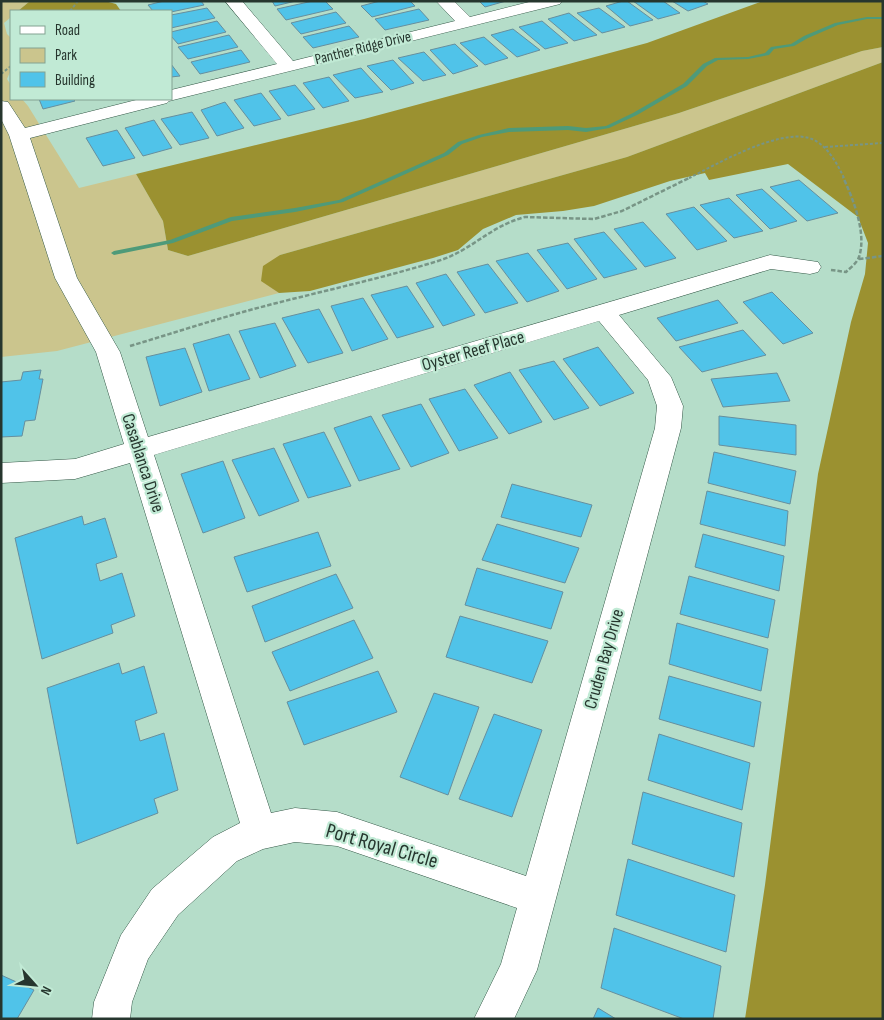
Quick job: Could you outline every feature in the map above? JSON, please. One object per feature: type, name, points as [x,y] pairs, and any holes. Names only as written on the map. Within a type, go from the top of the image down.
[{"type":"street","points":[[233,1],[288,66]]},
{"type":"street","points":[[444,1],[467,23]]},
{"type":"street","name":"Panther Ridge Drive","points":[[172,96],[554,1]]},
{"type":"street","points":[[19,135],[157,100]]},
{"type":"street","name":"Casablanca Drive","points":[[1,106],[11,119],[19,135],[66,278],[108,352],[260,832]]},
{"type":"street","name":"Oyster Reef Place","points":[[1,473],[75,469],[770,262],[810,267]]},
{"type":"street","name":"Cruden Bay Drive","points":[[493,1019],[518,970],[668,428],[670,406],[658,377],[604,312]]},
{"type":"street","name":"Port Royal Circle","points":[[111,1019],[113,1002],[134,948],[165,902],[225,849],[260,832],[295,826],[337,829],[538,898]]},
{"type":"path","points":[[108,352],[251,310],[336,290],[439,261],[462,253],[484,235],[514,220],[525,217],[544,216],[594,219],[622,211],[761,144],[808,138],[825,147],[838,164],[855,213],[861,239],[859,259]]},
{"type":"path","points":[[825,147],[883,143]]},
{"type":"path","points":[[810,267],[846,272],[859,259],[883,256]]},
{"type":"green space","points":[[1,1],[30,1],[19,10],[10,10],[10,18],[4,23],[7,34],[10,37],[10,72],[7,79],[10,84],[10,100],[23,100],[28,106],[79,188],[136,174],[163,221],[168,250],[188,256],[679,113],[862,51],[883,47],[883,62],[627,157],[280,255],[261,280],[279,293],[57,351],[1,357]]},
{"type":"shaded area","points":[[30,1],[105,1],[116,4],[120,10],[19,10]]},
{"type":"shaded area","points":[[763,1],[883,1],[883,47],[862,51],[679,113],[188,256],[168,250],[163,221],[136,174],[364,119],[647,43]]},
{"type":"shaded area","points":[[883,62],[883,1019],[745,1019],[765,885],[818,474],[851,322],[865,274],[868,243],[858,217],[788,164],[709,180],[705,173],[670,181],[594,206],[516,215],[483,229],[458,250],[310,291],[279,293],[261,281],[263,266],[280,255],[627,157]]},
{"type":"building","points":[[164,1],[201,1],[204,5],[172,12],[172,10],[152,10],[148,5]]},
{"type":"building","points":[[272,1],[296,1],[275,6]]},
{"type":"building","points":[[313,1],[325,1],[333,9],[286,20],[277,9]]},
{"type":"building","points":[[380,1],[410,1],[415,6],[372,17],[361,6]]},
{"type":"building","points":[[479,1],[506,1],[485,7]]},
{"type":"building","points":[[627,1],[653,20],[630,26],[606,6]]},
{"type":"building","points":[[633,1],[663,1],[680,13],[658,19]]},
{"type":"building","points":[[672,1],[703,1],[708,4],[688,11]]},
{"type":"building","points":[[207,8],[215,18],[172,28],[172,15]]},
{"type":"building","points":[[599,8],[625,27],[602,33],[577,13]]},
{"type":"building","points":[[419,9],[429,20],[385,30],[375,19]]},
{"type":"building","points":[[336,12],[346,23],[301,34],[291,23]]},
{"type":"building","points":[[569,13],[597,35],[574,41],[548,19]]},
{"type":"building","points":[[217,21],[226,32],[178,44],[172,37],[172,32]]},
{"type":"building","points":[[542,21],[568,43],[545,49],[519,27]]},
{"type":"building","points":[[349,26],[359,37],[313,48],[303,37]]},
{"type":"building","points":[[513,29],[540,50],[517,57],[491,35]]},
{"type":"building","points":[[229,35],[238,47],[188,59],[178,47]]},
{"type":"building","points":[[484,37],[508,58],[485,65],[460,43]]},
{"type":"building","points":[[455,44],[478,66],[453,74],[430,50]]},
{"type":"building","points":[[241,50],[250,62],[200,74],[191,62]]},
{"type":"building","points":[[424,52],[446,75],[423,81],[398,58]]},
{"type":"building","points":[[393,60],[414,83],[391,90],[367,66]]},
{"type":"building","points":[[172,65],[180,76],[172,77]]},
{"type":"building","points":[[361,68],[383,92],[355,98],[333,75]]},
{"type":"building","points":[[329,77],[349,101],[323,108],[303,83]]},
{"type":"building","points":[[295,85],[315,109],[288,116],[269,91]]},
{"type":"building","points":[[261,93],[281,119],[254,126],[234,100]]},
{"type":"building","points":[[39,100],[75,101],[43,109]]},
{"type":"building","points":[[225,102],[244,128],[217,136],[201,110]]},
{"type":"building","points":[[192,112],[209,138],[180,145],[161,119]]},
{"type":"building","points":[[154,120],[172,148],[143,156],[125,128]]},
{"type":"building","points":[[117,130],[135,158],[103,166],[86,138]]},
{"type":"building","points":[[799,180],[838,213],[807,221],[770,187]]},
{"type":"building","points":[[762,189],[797,221],[770,229],[736,195]]},
{"type":"building","points":[[729,198],[763,231],[734,238],[700,205]]},
{"type":"building","points":[[694,207],[727,241],[697,250],[666,214]]},
{"type":"building","points":[[643,222],[676,258],[645,267],[614,229]]},
{"type":"building","points":[[604,232],[637,269],[604,278],[574,239]]},
{"type":"building","points":[[568,243],[597,279],[567,289],[537,250]]},
{"type":"building","points":[[528,253],[559,291],[527,302],[496,261]]},
{"type":"building","points":[[488,264],[518,303],[485,313],[457,272]]},
{"type":"building","points":[[446,274],[475,315],[443,326],[416,283]]},
{"type":"building","points":[[407,286],[434,327],[397,338],[371,295]]},
{"type":"building","points":[[772,292],[813,333],[783,344],[743,302]]},
{"type":"building","points":[[363,298],[388,339],[352,351],[331,306]]},
{"type":"building","points":[[718,300],[738,323],[676,341],[657,318]]},
{"type":"building","points":[[319,309],[343,353],[308,363],[282,318]]},
{"type":"building","points":[[275,323],[296,366],[260,378],[239,331]]},
{"type":"building","points":[[743,330],[766,355],[702,372],[679,347]]},
{"type":"building","points":[[229,334],[250,379],[209,391],[193,344]]},
{"type":"building","points":[[598,347],[634,393],[600,406],[563,359]]},
{"type":"building","points":[[185,348],[202,392],[160,406],[146,357]]},
{"type":"building","points":[[554,361],[589,408],[554,420],[519,370]]},
{"type":"building","points":[[41,370],[39,379],[43,379],[35,420],[25,421],[22,436],[1,437],[1,382],[21,380],[23,372]]},
{"type":"building","points":[[510,372],[542,422],[509,434],[474,385]]},
{"type":"building","points":[[777,373],[790,401],[723,407],[711,379]]},
{"type":"building","points":[[465,389],[498,438],[459,451],[429,399]]},
{"type":"building","points":[[421,404],[449,453],[411,467],[382,415]]},
{"type":"building","points":[[371,416],[400,469],[359,481],[334,428]]},
{"type":"building","points":[[719,416],[796,425],[796,455],[719,445]]},
{"type":"building","points":[[324,432],[351,486],[308,498],[283,444]]},
{"type":"building","points":[[274,448],[299,501],[259,516],[232,460]]},
{"type":"building","points":[[714,452],[796,471],[790,504],[708,483]]},
{"type":"building","points":[[223,461],[245,518],[203,533],[181,474]]},
{"type":"building","points":[[512,484],[592,505],[581,537],[501,517]]},
{"type":"building","points":[[707,491],[788,511],[785,546],[700,524]]},
{"type":"building","points":[[82,516],[84,525],[105,518],[117,557],[96,564],[100,581],[122,573],[135,616],[111,625],[113,633],[42,659],[15,538]]},
{"type":"building","points":[[497,524],[579,548],[565,583],[482,560]]},
{"type":"building","points":[[318,532],[331,566],[247,592],[234,557]]},
{"type":"building","points":[[703,534],[784,556],[779,591],[695,567]]},
{"type":"building","points":[[477,568],[563,592],[551,629],[465,605]]},
{"type":"building","points":[[336,574],[353,608],[265,642],[252,606]]},
{"type":"building","points":[[689,576],[775,600],[768,638],[680,614]]},
{"type":"building","points":[[460,616],[548,641],[532,683],[446,657]]},
{"type":"building","points":[[354,620],[373,658],[290,691],[272,652]]},
{"type":"building","points":[[677,623],[768,649],[761,691],[669,664]]},
{"type":"building","points":[[119,663],[122,674],[144,666],[157,713],[135,721],[140,741],[164,733],[178,790],[154,799],[158,813],[77,844],[47,688]]},
{"type":"building","points":[[378,671],[397,712],[304,745],[287,702]]},
{"type":"building","points":[[669,676],[761,702],[754,747],[659,719]]},
{"type":"building","points":[[434,693],[479,707],[448,795],[400,777]]},
{"type":"building","points":[[494,714],[542,730],[512,817],[459,799]]},
{"type":"building","points":[[659,734],[750,763],[742,810],[648,780]]},
{"type":"building","points":[[643,792],[742,823],[734,877],[632,844]]},
{"type":"building","points":[[628,859],[735,895],[726,952],[616,915]]},
{"type":"building","points":[[614,928],[721,966],[713,1019],[684,1019],[601,988]]},
{"type":"building","points":[[1,975],[34,990],[17,1019],[1,1019]]},
{"type":"building","points":[[598,1008],[616,1019],[593,1019]]},
{"type":"waterway","points":[[114,253],[171,242],[231,219],[341,201],[446,154],[460,143],[481,136],[509,130],[568,128],[586,130],[607,127],[635,114],[685,85],[705,65],[717,59],[748,58],[767,54],[773,48],[792,45],[837,24],[867,18],[883,18]]}]
